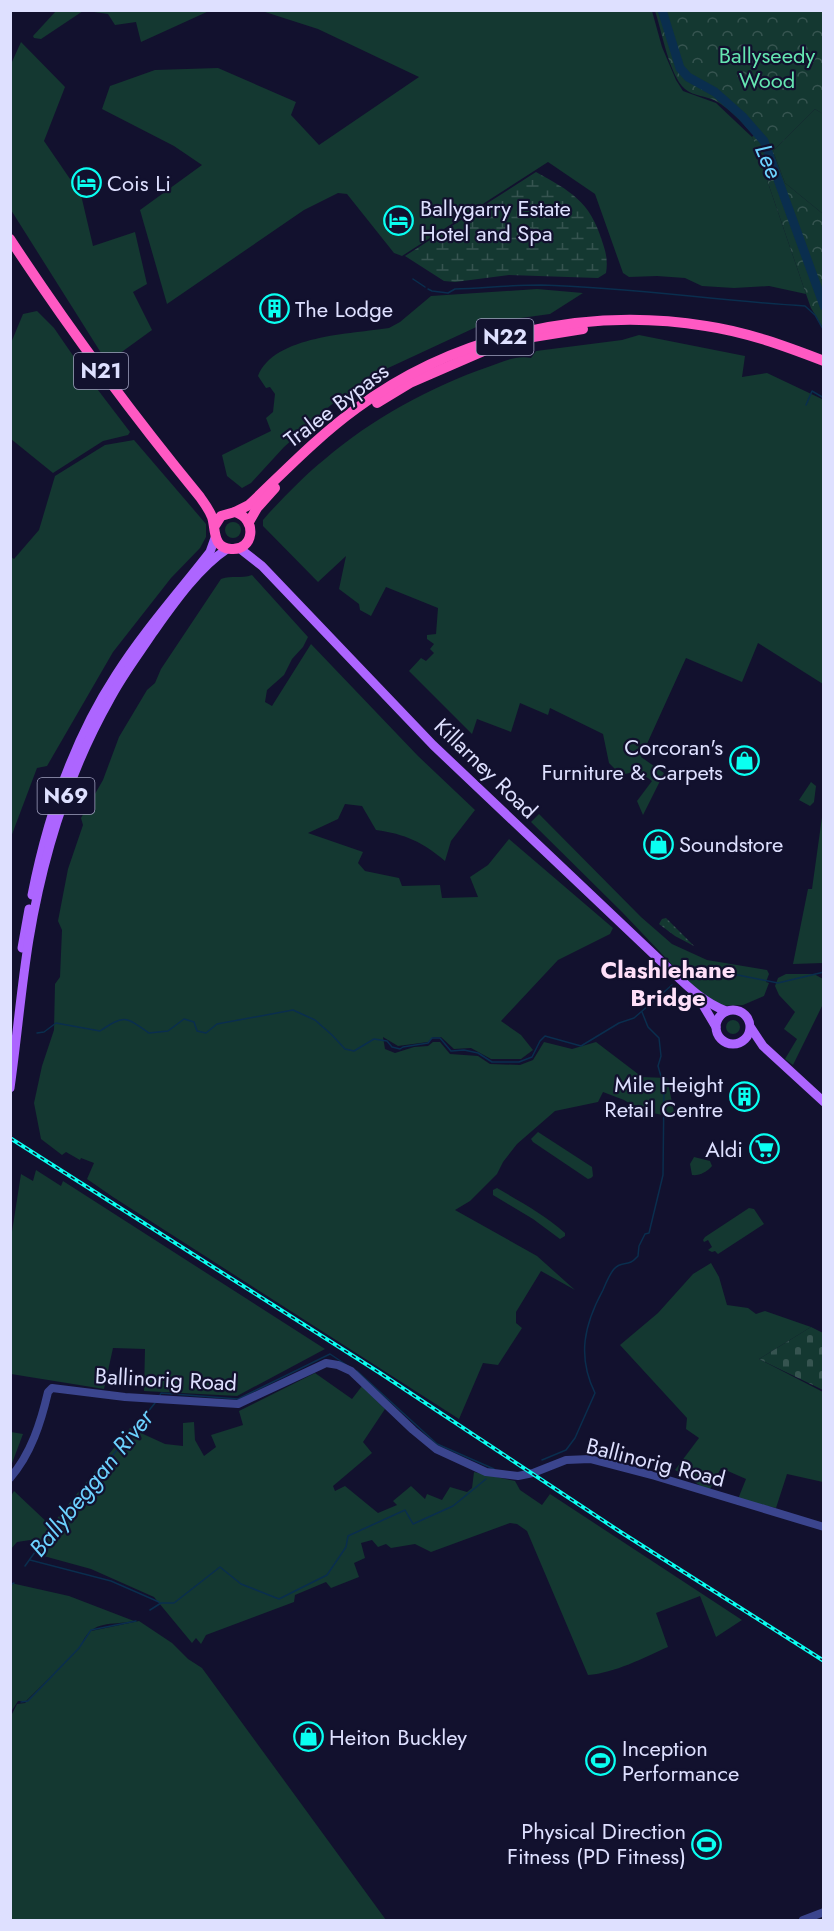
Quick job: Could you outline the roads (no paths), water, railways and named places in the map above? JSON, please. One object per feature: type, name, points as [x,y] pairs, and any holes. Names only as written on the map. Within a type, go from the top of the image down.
[{"type":"highway","name":"N21","points":[[10,239],[102,372],[200,497],[212,517],[215,533]]},
{"type":"highway","name":"Tralee Bypass","points":[[230,513],[249,505],[319,437],[357,407],[404,377],[491,340],[554,325],[622,319],[668,321],[744,334],[824,361]]},
{"type":"highway","name":"Tralee Bypass","points":[[249,522],[257,508],[279,484],[323,443],[360,414],[410,383],[439,369],[512,342],[556,332],[589,328],[628,326],[669,328],[754,343],[824,368]]},
{"type":"highway","name":"N21","points":[[200,497],[230,513]]},
{"type":"highway","points":[[215,533],[227,549],[239,548],[245,544],[250,537],[249,522],[243,516],[230,513]]},
{"type":"highway","name":"N22","points":[[215,533],[218,519],[230,513]]},
{"type":"main road","name":"N69","points":[[10,1046],[23,936],[44,841],[67,772],[94,713],[115,676],[155,620],[210,552],[215,533]]},
{"type":"main road","name":"Killarney Road","points":[[250,537],[262,566]]},
{"type":"main road","name":"Killarney Road","points":[[239,548],[262,566],[433,745],[691,989],[713,1006],[726,1011]]},
{"type":"main road","name":"N69","points":[[10,1088],[31,930],[49,847],[72,777],[110,698],[134,659],[161,621],[201,573],[212,560],[227,549]]},
{"type":"main road","name":"Killarney Road","points":[[691,989],[702,1002],[716,1027]]},
{"type":"main road","points":[[771,1054],[752,1044],[726,1042],[718,1035],[717,1020],[726,1011],[733,1009],[742,1011],[749,1020],[751,1028],[771,1054],[824,1102]]},
{"type":"main road","points":[[742,1042],[749,1035],[751,1028]]},
{"type":"street","name":"Ballinorig Road","points":[[10,1479],[33,1441],[48,1392],[52,1388],[125,1397],[238,1404],[326,1363],[351,1371],[436,1449],[486,1472],[518,1476],[533,1473],[566,1460],[590,1459],[655,1476],[824,1527]]},
{"type":"street","points":[[803,1920],[824,1912]]},
{"type":"waterway","name":"Lee","points":[[662,10],[680,68],[688,77],[715,92],[742,116],[764,141],[824,306]]},
{"type":"waterway","points":[[413,279],[425,287]]},
{"type":"waterway","points":[[428,289],[448,293],[455,289],[541,285],[574,286],[805,306],[815,315],[824,331]]},
{"type":"waterway","points":[[806,405],[812,391],[824,398]]},
{"type":"waterway","name":"Ballybeggan River","points":[[686,973],[708,969],[778,983],[824,972]]},
{"type":"waterway","points":[[37,1033],[44,1032],[56,1023],[100,1031],[120,1020],[135,1023],[149,1033],[168,1031],[184,1019],[194,1022],[197,1031],[206,1033],[217,1024],[293,1010],[315,1020],[345,1049],[354,1051],[374,1039],[387,1041],[392,1047],[400,1049],[428,1043],[432,1038],[440,1038],[451,1051],[464,1050],[478,1053],[492,1062],[519,1062],[532,1057],[545,1036],[581,1046],[619,1023],[634,1018],[672,985]]},
{"type":"waterway","name":"Ballybeggan River","points":[[542,1460],[566,1450],[575,1438],[595,1393],[586,1366],[587,1328],[614,1269],[620,1264],[632,1262],[638,1256],[639,1246],[645,1234],[649,1233],[663,1175],[664,1087],[658,1066],[661,1056],[659,1038],[648,1027],[642,1012]]},
{"type":"waterway","name":"Ballybeggan River","points":[[160,1395],[161,1393],[238,1399],[330,1354],[348,1366]]},
{"type":"waterway","name":"Ballybeggan River","points":[[357,1371],[437,1444],[494,1469]]},
{"type":"waterway","name":"Ballybeggan River","points":[[25,1566],[155,1403]]},
{"type":"waterway","points":[[150,1610],[161,1603],[174,1603],[220,1567],[241,1584],[279,1599],[327,1575],[346,1547],[348,1536],[405,1510],[413,1524],[453,1506],[486,1479]]},
{"type":"waterway","points":[[30,1560],[111,1581],[159,1602]]},
{"type":"waterway","name":"Ballybeggan River","points":[[10,1585],[14,1583]]},
{"type":"waterway","points":[[21,1702],[28,1701],[79,1648],[91,1630],[136,1621]]},
{"type":"railway","points":[[10,1138],[380,1373],[619,1531],[824,1661]]},
{"type":"place","name":"Cois Li","points":[[86,183]]},
{"type":"place","name":"Ballygarry Estate Hotel and Spa","points":[[399,221]]},
{"type":"place","name":"The Lodge","points":[[274,309]]},
{"type":"place","name":"Corcoran's Furniture & Carpets","points":[[744,760]]},
{"type":"place","name":"Soundstore","points":[[658,844]]},
{"type":"place","name":"Mile Height Retail Centre","points":[[744,1097]]},
{"type":"place","name":"Aldi","points":[[764,1149]]},
{"type":"place","name":"Heiton Buckley","points":[[308,1737]]},
{"type":"place","name":"Inception Performance","points":[[601,1761]]},
{"type":"place","name":"Physical Direction Fitness (PD Fitness)","points":[[707,1844]]},
{"type":"district","name":"Clashlehane Bridge","points":[[668,983]]},
{"type":"park label","name":"Ballyseedy Wood","points":[[767,68]]}]
